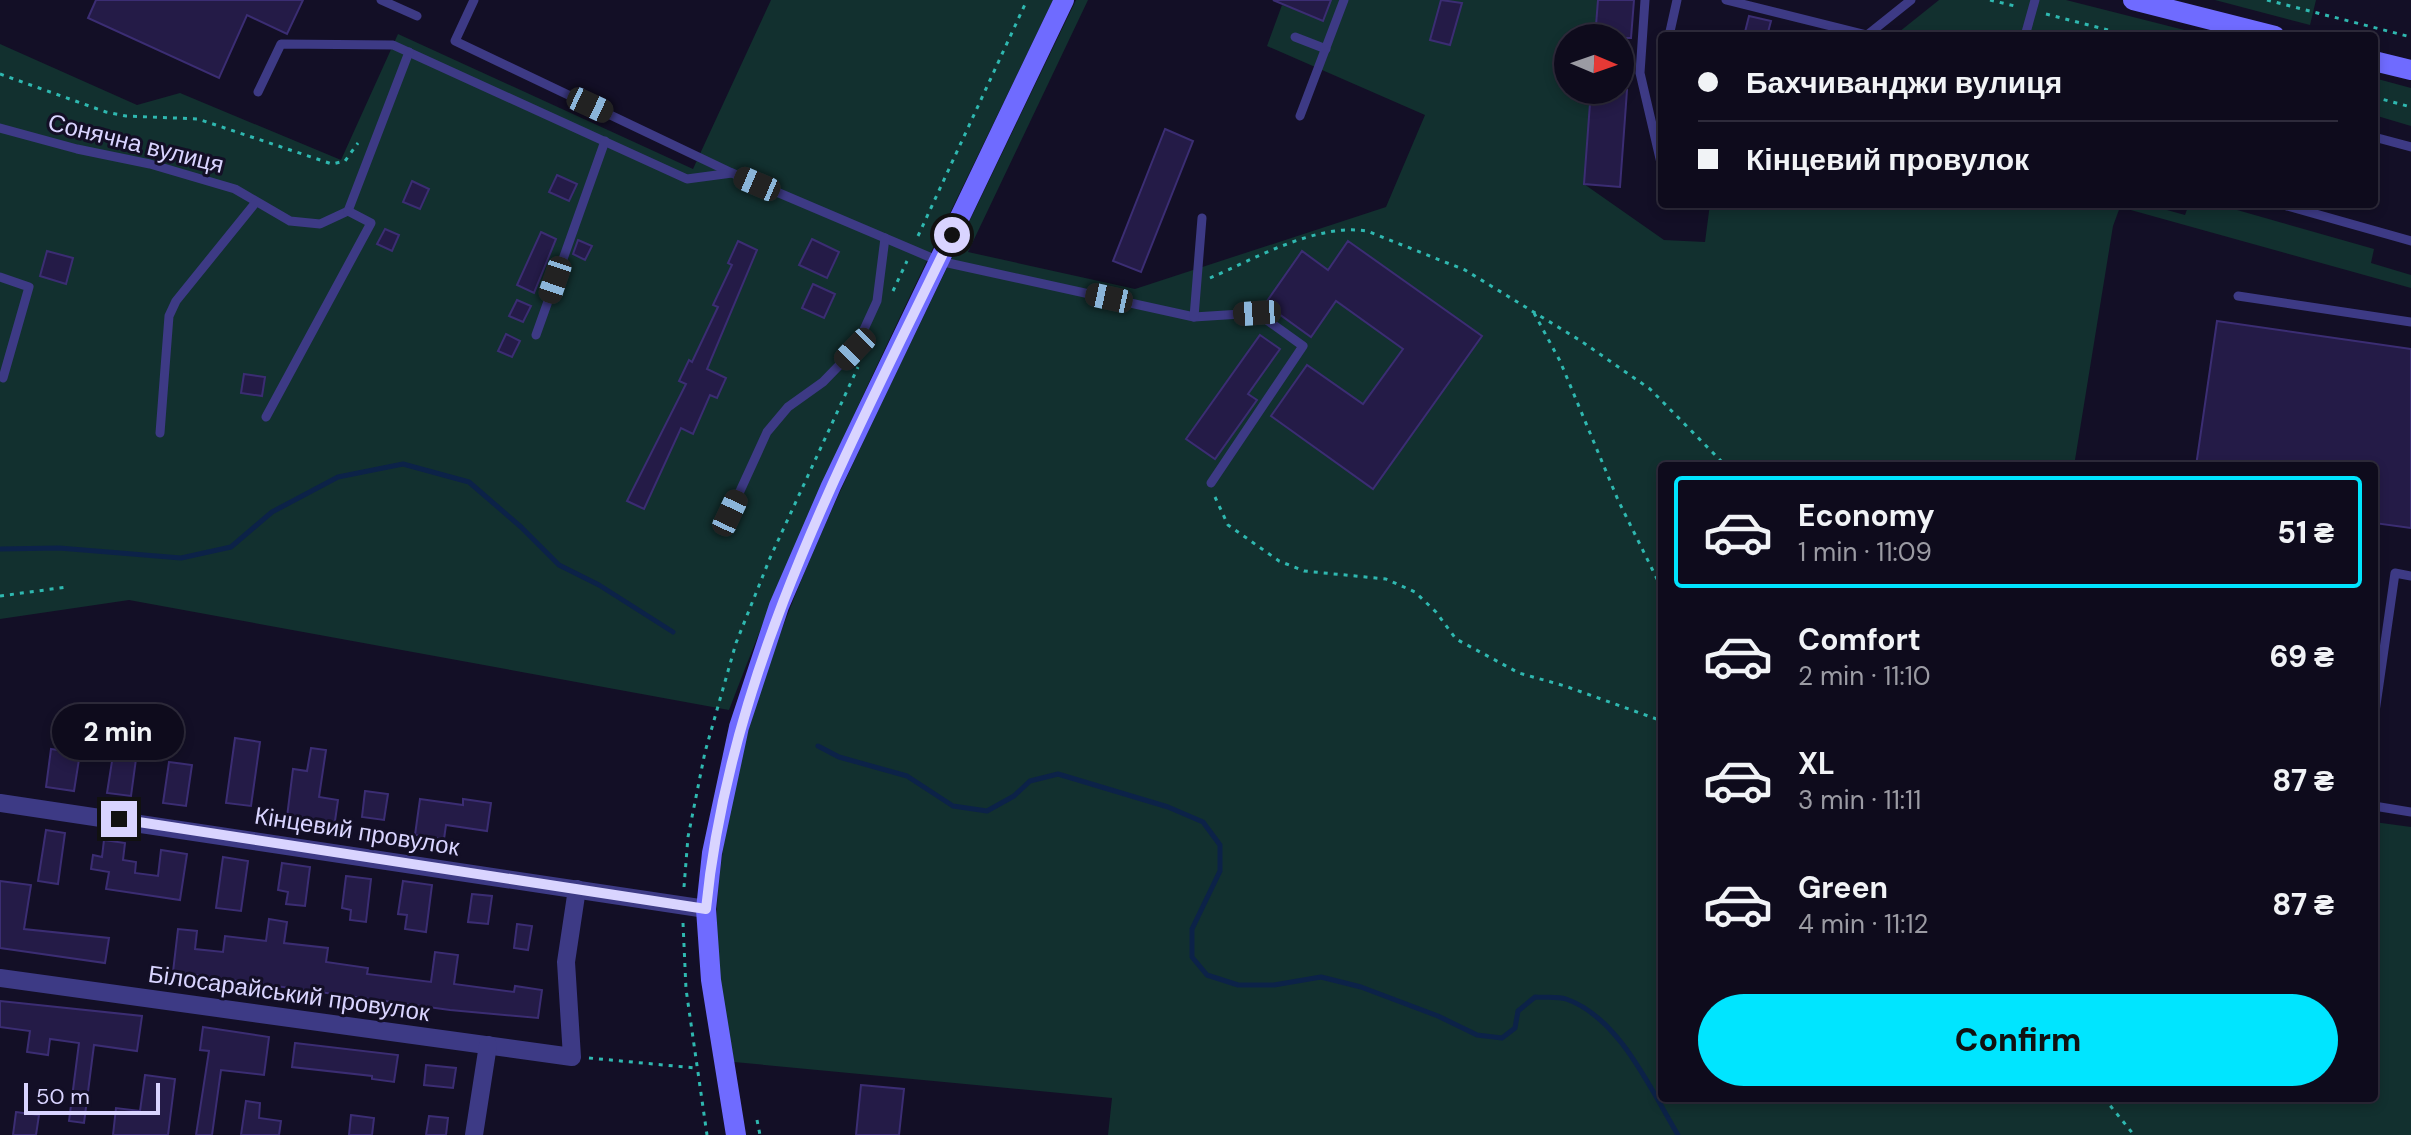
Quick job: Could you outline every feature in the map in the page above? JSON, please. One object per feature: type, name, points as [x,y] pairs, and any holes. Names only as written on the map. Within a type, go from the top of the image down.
[{"type":"street","points":[[736,1135],[711,980],[706,909],[712,853],[739,727],[779,606],[831,486],[1064,0]]},
{"type":"street","points":[[2133,0],[2259,32]]},
{"type":"street","points":[[2378,62],[2411,70]]},
{"type":"street","name":"Кінцевий провулок","points":[[0,803],[706,909]]},
{"type":"street","points":[[572,1057],[566,962],[577,889]]},
{"type":"street","name":"Білосарайський провулок","points":[[0,978],[572,1057]]},
{"type":"street","points":[[474,1135],[488,1045]]},
{"type":"lane","points":[[381,0],[417,16]]},
{"type":"lane","points":[[474,0],[455,41],[732,173],[939,261],[1194,317],[1257,313],[1303,346],[1211,483]]},
{"type":"lane","points":[[1300,116],[1344,0]]},
{"type":"lane","points":[[1645,0],[1640,73],[1658,150]]},
{"type":"lane","points":[[1670,32],[1677,0]]},
{"type":"lane","points":[[1726,0],[1850,32]]},
{"type":"lane","points":[[1871,32],[1911,0]]},
{"type":"lane","points":[[2026,32],[2035,0]]},
{"type":"lane","points":[[1295,37],[1326,49]]},
{"type":"lane","points":[[258,92],[281,44],[393,45],[687,179],[732,173]]},
{"type":"lane","points":[[266,417],[371,223],[348,211],[409,52]]},
{"type":"lane","name":"Сонячна вулиця","points":[[2,131],[150,164],[235,189],[290,221],[320,224],[348,211]]},
{"type":"lane","points":[[2378,138],[2411,147]]},
{"type":"lane","points":[[536,335],[605,141]]},
{"type":"lane","points":[[160,433],[169,316],[176,301],[256,202]]},
{"type":"lane","points":[[2303,208],[2411,241]]},
{"type":"lane","points":[[1194,317],[1202,218]]},
{"type":"lane","points":[[730,513],[767,432],[788,407],[823,382],[855,349],[877,301],[885,238]]},
{"type":"lane","points":[[0,277],[29,287],[3,378]]},
{"type":"lane","points":[[2238,296],[2411,322]]},
{"type":"lane","points":[[2378,691],[2395,573],[2411,576]]},
{"type":"lane","points":[[2378,807],[2411,812]]},
{"type":"path","points":[[912,250],[1027,0]]},
{"type":"path","points":[[1990,0],[2115,32]]},
{"type":"path","points":[[2267,0],[2411,37]]},
{"type":"path","points":[[0,74],[116,114],[198,119],[332,164],[349,158],[364,132]]},
{"type":"path","points":[[2378,98],[2411,107]]},
{"type":"path","points":[[1197,283],[1322,232],[1367,231],[1465,270],[1581,341],[1650,389],[1722,462]]},
{"type":"path","points":[[1533,313],[1560,361],[1618,500],[1658,581]]},
{"type":"path","points":[[1211,483],[1218,508],[1228,525],[1279,561],[1304,571],[1386,579],[1415,592],[1436,612],[1456,639],[1519,673],[1658,720]]},
{"type":"path","points":[[0,596],[67,587]]},
{"type":"path","points":[[683,905],[686,989],[707,1135]]},
{"type":"path","points":[[572,1057],[696,1068]]},
{"type":"path","points":[[2107,1102],[2134,1135]]},
{"type":"path","points":[[757,1120],[760,1135]]},
{"type":"green space","points":[[771,0],[1053,0],[842,440],[729,710],[129,600],[0,619],[0,44],[137,105],[180,93],[341,160],[398,34],[693,169]]},
{"type":"green space","points":[[1076,0],[1088,0],[968,252],[1135,289],[1386,207],[1425,115],[1267,46],[1282,5],[1323,20],[1331,0],[1598,0],[1596,24],[1554,24],[1554,104],[1590,104],[1584,184],[1664,240],[1705,242],[1709,208],[2120,208],[2113,226],[2075,462],[1658,462],[1658,1102],[2378,1102],[2378,823],[2411,827],[2411,1135],[1108,1135],[1112,1098],[734,1062],[716,925],[725,835],[759,696],[809,561]]},
{"type":"green space","points":[[1939,0],[2066,0],[2192,32],[2076,32],[1899,32]]},
{"type":"green space","points":[[2215,0],[2316,0],[2310,25]]},
{"type":"green space","points":[[2378,79],[2411,88],[2411,126],[2378,116]]},
{"type":"green space","points":[[2124,208],[2160,208],[2185,215],[2188,208],[2230,208],[2374,249],[2371,263],[2411,275],[2411,288]]},
{"type":"building","points":[[96,0],[303,0],[287,34],[247,15],[219,78],[88,18]]},
{"type":"building","points":[[1273,0],[1331,0],[1323,21]]},
{"type":"building","points":[[1441,0],[1462,3],[1450,45],[1430,40]]},
{"type":"building","points":[[1598,0],[1634,0],[1632,24],[1596,24]]},
{"type":"building","points":[[1749,16],[1771,21],[1768,32],[1745,32]]},
{"type":"building","points":[[1590,104],[1626,104],[1620,187],[1584,184]]},
{"type":"building","points":[[1165,129],[1193,141],[1141,272],[1113,261]]},
{"type":"building","points":[[557,175],[577,184],[569,201],[549,192]]},
{"type":"building","points":[[412,181],[429,189],[420,209],[403,202]]},
{"type":"building","points":[[385,229],[399,235],[392,251],[377,244]]},
{"type":"building","points":[[541,232],[556,239],[534,293],[517,285]]},
{"type":"building","points":[[812,239],[839,252],[827,278],[799,265]]},
{"type":"building","points":[[578,240],[592,246],[585,260],[573,254]]},
{"type":"building","points":[[738,241],[757,250],[707,369],[726,378],[717,398],[710,395],[693,434],[681,428],[644,509],[627,501],[686,384],[679,381],[689,360],[692,362],[718,307],[713,305],[732,265],[728,263]]},
{"type":"building","points":[[1348,241],[1482,336],[1373,489],[1271,416],[1307,365],[1363,404],[1403,349],[1336,301],[1311,337],[1265,304],[1302,251],[1328,270]]},
{"type":"building","points":[[47,251],[73,258],[66,284],[40,276]]},
{"type":"building","points":[[813,284],[835,294],[824,318],[802,308]]},
{"type":"building","points":[[517,300],[531,306],[523,322],[509,316]]},
{"type":"building","points":[[2217,321],[2411,349],[2411,528],[2378,524],[2378,462],[2197,462]]},
{"type":"building","points":[[506,334],[520,341],[512,357],[498,351]]},
{"type":"building","points":[[1260,335],[1280,349],[1248,394],[1257,400],[1215,459],[1186,439]]},
{"type":"building","points":[[244,374],[265,377],[262,396],[241,393]]},
{"type":"building","points":[[235,738],[260,742],[251,806],[226,803]]},
{"type":"building","points":[[311,748],[326,750],[319,797],[338,800],[334,828],[318,826],[319,821],[287,817],[293,769],[307,771]]},
{"type":"building","points":[[51,749],[80,753],[74,791],[46,787]]},
{"type":"building","points":[[113,755],[136,759],[131,796],[107,793]]},
{"type":"building","points":[[169,762],[192,765],[186,806],[163,803]]},
{"type":"building","points":[[365,791],[388,794],[384,820],[362,817]]},
{"type":"building","points":[[420,799],[463,805],[463,799],[491,803],[487,831],[446,825],[444,839],[415,835]]},
{"type":"building","points":[[46,830],[65,833],[58,884],[38,881]]},
{"type":"building","points":[[104,840],[125,843],[123,860],[136,862],[135,873],[158,876],[161,850],[187,854],[180,900],[106,889],[109,872],[91,869],[93,855],[102,857]]},
{"type":"building","points":[[223,857],[248,861],[241,911],[216,908]]},
{"type":"building","points":[[282,863],[310,867],[305,906],[286,904],[288,892],[278,890]]},
{"type":"building","points":[[346,876],[371,879],[366,922],[350,920],[351,910],[342,908]]},
{"type":"building","points":[[0,881],[31,885],[24,929],[109,938],[105,963],[0,948]]},
{"type":"building","points":[[403,881],[432,885],[426,932],[405,929],[407,915],[398,914]]},
{"type":"building","points":[[472,894],[492,896],[488,924],[468,922]]},
{"type":"building","points":[[269,919],[287,922],[284,943],[328,948],[326,962],[368,968],[367,974],[431,982],[435,952],[458,955],[454,984],[514,992],[515,986],[542,990],[538,1018],[450,1010],[173,972],[178,929],[197,931],[195,949],[223,952],[225,936],[266,941]]},
{"type":"building","points":[[517,924],[532,926],[528,950],[514,948]]},
{"type":"building","points":[[0,1001],[142,1016],[137,1051],[94,1045],[84,1123],[69,1121],[79,1043],[50,1039],[48,1055],[27,1052],[30,1031],[0,1027]]},
{"type":"building","points":[[203,1027],[269,1037],[264,1075],[221,1070],[212,1135],[196,1135],[209,1051],[200,1050]]},
{"type":"building","points":[[295,1043],[398,1055],[394,1082],[372,1079],[372,1076],[292,1067]]},
{"type":"building","points":[[426,1065],[456,1068],[453,1088],[424,1085]]},
{"type":"building","points":[[145,1075],[175,1079],[168,1135],[113,1135],[116,1108],[140,1111]]},
{"type":"building","points":[[861,1085],[904,1089],[899,1135],[856,1135]]},
{"type":"building","points":[[246,1101],[260,1103],[259,1118],[281,1121],[279,1135],[241,1135]]},
{"type":"building","points":[[16,1112],[39,1115],[36,1135],[13,1135]]},
{"type":"building","points":[[351,1115],[374,1118],[372,1135],[349,1135]]},
{"type":"building","points":[[429,1116],[448,1118],[446,1135],[426,1135]]},
{"type":"waterway","points":[[0,549],[59,548],[181,558],[231,547],[272,512],[338,477],[403,464],[469,482],[559,565],[599,585],[673,632]]},
{"type":"waterway","points":[[818,746],[839,757],[907,776],[953,806],[987,811],[1014,796],[1030,781],[1058,774],[1168,807],[1203,822],[1220,845],[1220,871],[1192,929],[1192,957],[1207,975],[1238,985],[1274,985],[1321,977],[1361,987],[1438,1016],[1477,1035],[1502,1038],[1515,1028],[1518,1011],[1535,997],[1566,999],[1585,1008],[1618,1038],[1658,1100]]},
{"type":"waterway","points":[[1659,1102],[1678,1135]]},
{"type":"route","points":[[119,819],[706,909],[712,853],[739,727],[779,606],[831,486],[952,235]]}]
